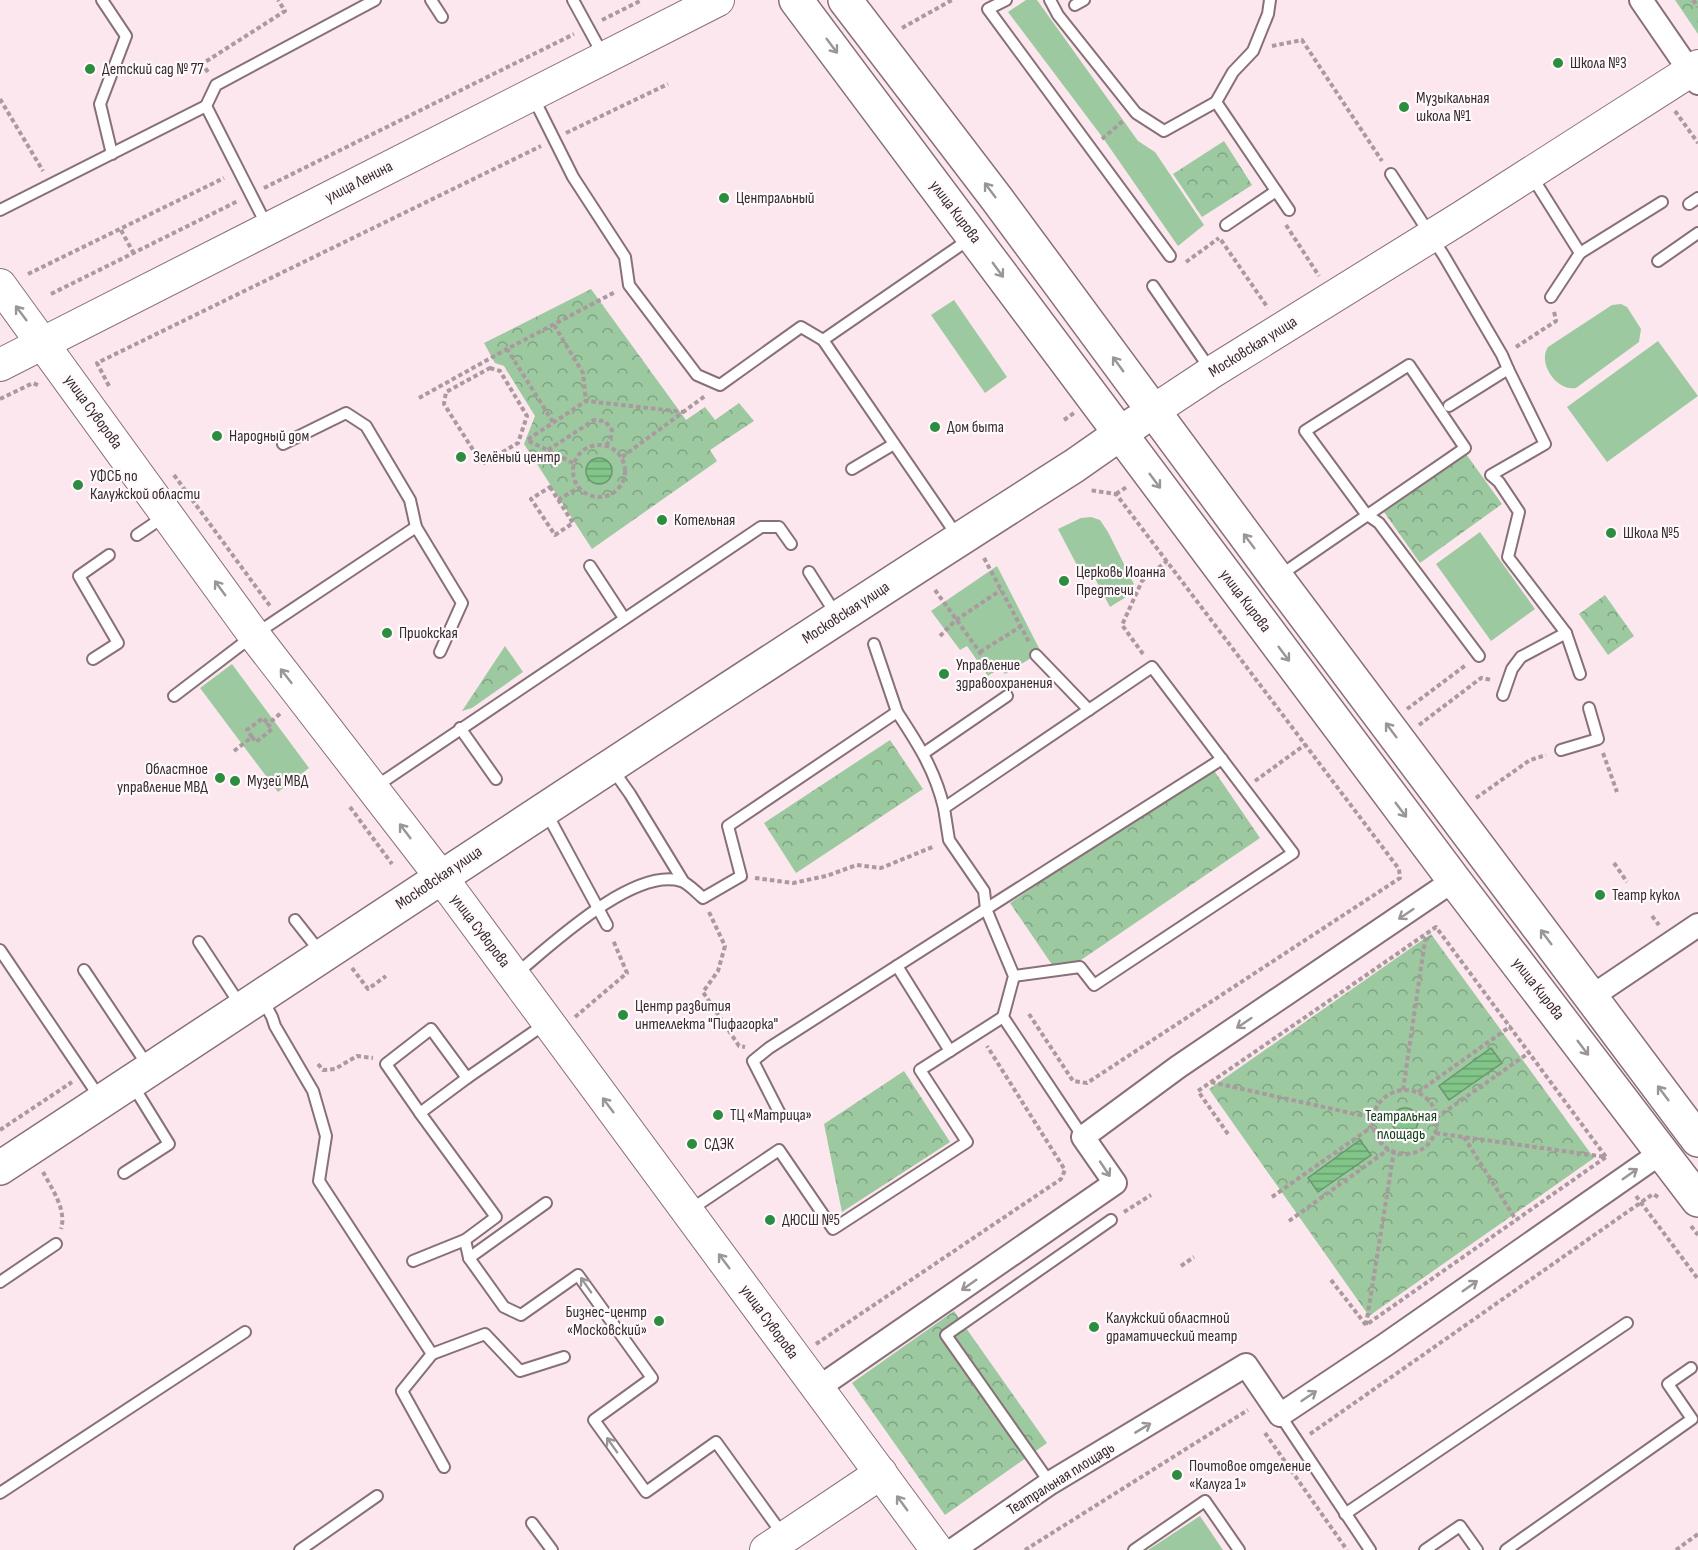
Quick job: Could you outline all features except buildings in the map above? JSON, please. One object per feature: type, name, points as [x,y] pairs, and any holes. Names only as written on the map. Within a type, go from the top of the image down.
[{"type":"main road","name":"улица Кирова","points":[[796,0],[1454,880],[1662,1152],[1684,1207]]},
{"type":"main road","points":[[845,0],[997,199],[1276,577],[1698,1140]]},
{"type":"main road","name":"Московская улица","points":[[0,1168],[252,1003],[337,962],[441,877],[838,618],[972,549],[1074,466],[1153,411]]},
{"type":"street","name":"улица Ленина","points":[[0,365],[718,0]]},
{"type":"street","points":[[1641,0],[1695,74]]},
{"type":"street","name":"Московская улица","points":[[1153,411],[1530,173],[1695,74]]},
{"type":"street","name":"улица Суворова","points":[[14,279],[43,342],[254,635],[441,877],[513,976],[559,1021],[687,1212],[937,1550]]},
{"type":"street","points":[[818,1388],[1115,1183],[1083,1137],[1178,1067],[1454,880]]},
{"type":"street","points":[[1591,997],[1698,925]]},
{"type":"street","points":[[1271,1422],[1385,1345],[1618,1172],[1662,1152]]},
{"type":"street","name":"Театральная площадь","points":[[952,1550],[1050,1483],[1246,1365],[1271,1422]]},
{"type":"street","points":[[775,1544],[880,1473]]},
{"type":"lane","points":[[102,0],[126,36],[100,104],[112,154]]},
{"type":"lane","points":[[0,210],[206,106],[216,86],[375,0]]},
{"type":"lane","points":[[431,0],[442,17]]},
{"type":"lane","points":[[573,0],[604,58]]},
{"type":"lane","points":[[1006,0],[988,9],[1170,256]]},
{"type":"lane","points":[[1050,0],[1058,15],[1136,113],[1164,131],[1216,102],[1233,72],[1253,51],[1268,14],[1270,0]]},
{"type":"lane","points":[[532,94],[573,177],[625,257],[629,285],[697,375],[720,385],[801,327],[823,340],[894,444],[972,549]]},
{"type":"lane","points":[[1216,102],[1288,210]]},
{"type":"lane","points":[[206,106],[268,228]]},
{"type":"lane","points":[[1530,173],[1580,253]]},
{"type":"lane","points":[[1391,174],[1502,355],[1545,444],[1491,475],[1499,482],[1519,512],[1508,556],[1566,633],[1580,674]]},
{"type":"lane","points":[[1226,225],[1276,192]]},
{"type":"lane","points":[[1551,297],[1580,253],[1662,202]]},
{"type":"lane","points":[[1659,261],[1698,233]]},
{"type":"lane","points":[[823,340],[973,237]]},
{"type":"lane","points":[[1153,286],[1212,372]]},
{"type":"lane","points":[[1276,577],[1366,514],[1465,448],[1409,365],[1305,431],[1366,514],[1379,523],[1479,656]]},
{"type":"lane","points":[[1449,406],[1508,369]]},
{"type":"lane","points":[[283,444],[346,413],[366,426],[410,500],[416,526],[462,603],[440,652]]},
{"type":"lane","points":[[852,469],[894,444]]},
{"type":"lane","points":[[137,535],[167,515]]},
{"type":"lane","points":[[174,696],[254,635],[416,526]]},
{"type":"lane","points":[[372,788],[761,527],[779,527],[791,544]]},
{"type":"lane","points":[[93,659],[118,643],[79,576],[109,555]]},
{"type":"lane","points":[[591,566],[624,618]]},
{"type":"lane","points":[[809,572],[838,618]]},
{"type":"lane","points":[[1503,695],[1512,669],[1521,657],[1566,633]]},
{"type":"lane","points":[[687,1212],[779,1150],[833,1229],[967,1142],[920,1070],[1003,1017],[1014,976],[986,909],[984,891],[949,840],[939,789],[924,753],[897,712],[874,644]]},
{"type":"lane","points":[[1036,655],[1089,710]]},
{"type":"lane","points":[[944,808],[1152,667],[1293,853],[1094,985],[1080,968],[1014,976]]},
{"type":"lane","points":[[924,753],[1007,696]]},
{"type":"lane","points":[[1561,750],[1598,739],[1589,708]]},
{"type":"lane","points":[[610,766],[630,794],[682,881],[703,898],[741,876],[728,826],[897,712]]},
{"type":"lane","points":[[460,728],[496,779]]},
{"type":"lane","points":[[779,1112],[753,1061],[769,1048],[1222,759]]},
{"type":"lane","points":[[545,809],[607,925]]},
{"type":"lane","points":[[513,976],[597,908],[660,879],[682,881]]},
{"type":"lane","points":[[295,920],[337,962]]},
{"type":"lane","points":[[199,942],[252,1003],[272,1017],[313,1091],[326,1136],[319,1181],[432,1354]]},
{"type":"lane","points":[[0,950],[101,1101]]},
{"type":"lane","points":[[897,966],[950,1051]]},
{"type":"lane","points":[[84,970],[140,1075],[169,1143],[124,1173]]},
{"type":"lane","points":[[1003,1017],[1083,1137]]},
{"type":"lane","points":[[420,1113],[467,1078],[559,1021]]},
{"type":"lane","points":[[413,1261],[465,1240],[496,1218],[386,1064],[431,1029],[467,1078]]},
{"type":"lane","points":[[469,1258],[546,1203]]},
{"type":"lane","points":[[1050,1483],[946,1335],[1111,1220]]},
{"type":"lane","points":[[465,1240],[469,1258],[504,1307],[521,1315],[578,1275],[652,1378],[594,1420],[646,1492],[716,1442],[775,1544]]},
{"type":"lane","points":[[0,1282],[56,1244]]},
{"type":"lane","points":[[1346,1514],[1627,1323]]},
{"type":"lane","points":[[0,1493],[245,1332]]},
{"type":"lane","points":[[444,1467],[402,1391],[432,1354],[485,1334],[520,1371],[564,1357]]},
{"type":"lane","points":[[1506,1550],[1692,1419],[1668,1384],[1691,1368]]},
{"type":"lane","points":[[1271,1422],[1346,1514],[1369,1550]]},
{"type":"lane","points":[[300,1550],[377,1496]]},
{"type":"lane","points":[[1134,1550],[1205,1501],[1239,1550]]},
{"type":"lane","points":[[532,1522],[552,1550]]},
{"type":"lane","points":[[1425,1550],[1460,1526],[1477,1550]]},
{"type":"path","points":[[216,86],[202,64],[285,11],[278,0]]},
{"type":"path","points":[[51,294],[642,0]]},
{"type":"path","points":[[902,28],[952,0]]},
{"type":"path","points":[[1694,0],[1698,7]]},
{"type":"path","points":[[1253,51],[1302,40],[1391,174]]},
{"type":"path","points":[[0,99],[51,184]]},
{"type":"path","points":[[1092,150],[1123,120],[1136,113]]},
{"type":"path","points":[[14,279],[121,230],[238,171]]},
{"type":"path","points":[[1288,210],[1286,225],[1321,279]]},
{"type":"path","points":[[1185,263],[1220,237],[1226,225]]},
{"type":"path","points":[[121,230],[134,254]]},
{"type":"path","points":[[1220,237],[1270,311]]},
{"type":"path","points":[[419,398],[629,285]]},
{"type":"path","points":[[1502,355],[1556,321],[1551,297]]},
{"type":"path","points":[[554,325],[583,373],[586,401]]},
{"type":"path","points":[[507,349],[553,422]]},
{"type":"path","points":[[490,368],[500,371],[527,416],[520,436],[518,443],[482,464],[444,404],[446,392],[490,368]]},
{"type":"path","points":[[0,399],[33,383],[43,387]]},
{"type":"path","points":[[622,458],[720,385]]},
{"type":"path","points":[[527,440],[586,401],[684,412]]},
{"type":"path","points":[[548,451],[594,420],[605,421],[612,430],[610,441],[606,445]]},
{"type":"path","points":[[520,436],[573,463]]},
{"type":"path","points":[[596,444],[606,445],[622,458],[625,468],[624,478],[612,494],[602,497],[591,496],[578,488],[572,474],[573,463],[578,454],[586,448],[596,444]]},
{"type":"path","points":[[549,487],[558,500],[573,523],[555,535],[531,499],[549,487]]},
{"type":"path","points":[[558,500],[578,488]]},
{"type":"path","points":[[1080,496],[1090,489],[1116,494],[1167,561],[1142,581],[1122,625],[1152,667]]},
{"type":"path","points":[[972,549],[1001,590],[1036,655]]},
{"type":"path","points":[[935,590],[994,672]]},
{"type":"path","points":[[940,636],[956,620],[1001,590]]},
{"type":"path","points":[[980,652],[1020,627]]},
{"type":"path","points":[[1406,710],[1479,656]]},
{"type":"path","points":[[1418,726],[1481,678],[1492,679],[1503,695]]},
{"type":"path","points":[[268,724],[281,713]]},
{"type":"path","points":[[263,718],[272,729],[256,741],[252,736],[247,730],[263,718]]},
{"type":"path","points":[[234,751],[252,736]]},
{"type":"path","points":[[1598,739],[1617,792]]},
{"type":"path","points":[[1245,789],[1305,744]]},
{"type":"path","points":[[1473,800],[1530,760],[1561,750]]},
{"type":"path","points":[[741,876],[793,883],[826,876],[857,865],[880,868],[949,840]]},
{"type":"path","points":[[1614,863],[1627,882]]},
{"type":"path","points":[[703,898],[725,946],[718,971],[704,992],[739,1047],[769,1048]]},
{"type":"path","points":[[559,1021],[627,973],[607,925]]},
{"type":"path","points":[[1228,1134],[1198,1091],[1436,927],[1698,1280]]},
{"type":"path","points":[[1403,1090],[1426,934]]},
{"type":"path","points":[[337,962],[368,989],[386,976]]},
{"type":"path","points":[[1418,1092],[1511,1026]]},
{"type":"path","points":[[816,1344],[1061,1179],[1065,1170],[978,1033]]},
{"type":"path","points":[[1436,1118],[1530,1052]]},
{"type":"path","points":[[317,1062],[323,1070],[335,1070],[357,1056],[370,1057],[386,1064]]},
{"type":"path","points":[[1211,1082],[1373,1118]]},
{"type":"path","points":[[0,1130],[69,1083]]},
{"type":"path","points":[[1403,1090],[1418,1092],[1427,1099],[1433,1107],[1436,1118],[1435,1133],[1428,1143],[1418,1151],[1406,1154],[1391,1150],[1376,1135],[1373,1126],[1373,1118],[1383,1098],[1392,1092],[1403,1090]]},
{"type":"path","points":[[1272,1197],[1373,1126]]},
{"type":"path","points":[[1435,1133],[1606,1157]]},
{"type":"path","points":[[1464,1137],[1516,1220]]},
{"type":"path","points":[[1289,1221],[1391,1150]]},
{"type":"path","points":[[1366,1325],[1391,1150]]},
{"type":"path","points":[[1366,1325],[1606,1157]]},
{"type":"path","points":[[42,1168],[59,1205],[63,1221],[56,1244]]},
{"type":"path","points":[[1316,1443],[1310,1434],[1653,1194],[1684,1207],[1698,1235]]},
{"type":"path","points":[[1111,1220],[1151,1196]]},
{"type":"path","points":[[1181,1266],[1194,1257]]},
{"type":"path","points":[[1331,1280],[1366,1325]]},
{"type":"path","points":[[1025,1550],[1247,1408]]},
{"type":"path","points":[[1271,1422],[1347,1550]]},
{"type":"path","points":[[1676,1550],[1698,1534]]},
{"type":"green space","points":[[1026,0],[1037,0],[1138,141],[1155,152],[1204,225],[1178,246],[1103,138],[1008,12]]},
{"type":"green space","points":[[1675,0],[1698,0],[1698,34]]},
{"type":"green space","points":[[1224,141],[1252,185],[1202,217],[1173,174]]},
{"type":"green space","points":[[591,289],[686,420],[705,407],[715,420],[739,403],[754,421],[710,450],[717,461],[592,549],[524,444],[535,416],[504,366],[495,363],[484,343]]},
{"type":"green space","points":[[954,300],[1007,377],[985,393],[931,315]]},
{"type":"green space","points":[[1621,304],[1627,307],[1641,329],[1639,342],[1576,388],[1562,386],[1547,368],[1545,354],[1548,347],[1612,305]]},
{"type":"green space","points":[[1658,341],[1698,396],[1607,462],[1567,407]]},
{"type":"green space","points":[[1466,454],[1502,504],[1420,563],[1384,512]]},
{"type":"green space","points":[[1091,517],[1100,520],[1108,532],[1134,584],[1126,597],[1110,607],[1089,567],[1080,571],[1058,529],[1081,518]]},
{"type":"green space","points":[[1480,532],[1535,609],[1491,641],[1436,564]]},
{"type":"green space","points":[[997,566],[1041,652],[1005,674],[1000,667],[988,676],[967,646],[960,650],[931,611]]},
{"type":"green space","points":[[1605,595],[1634,636],[1608,655],[1579,614]]},
{"type":"green space","points":[[505,646],[523,672],[472,708],[462,711]]},
{"type":"green space","points":[[232,664],[309,768],[278,792],[200,688]]},
{"type":"green space","points":[[890,740],[923,789],[796,873],[764,823]]},
{"type":"green space","points":[[1211,766],[1260,838],[1059,975],[1010,903]]},
{"type":"green space","name":"Театральная площадь","points":[[1431,934],[1594,1158],[1369,1316],[1209,1089]]},
{"type":"green space","points":[[904,1071],[950,1142],[842,1212],[824,1124]]},
{"type":"green space","points":[[954,1311],[1047,1443],[945,1515],[852,1383]]},
{"type":"green space","points":[[1200,1516],[1223,1550],[1148,1550]]},
{"type":"shaded area","points":[[599,458],[608,462],[612,471],[608,480],[599,484],[590,480],[586,471],[590,462]]},
{"type":"shaded area","points":[[1491,1048],[1502,1063],[1449,1100],[1439,1086]]},
{"type":"shaded area","points":[[1405,1108],[1414,1112],[1418,1121],[1414,1130],[1405,1134],[1396,1130],[1392,1121],[1396,1112]]},
{"type":"shaded area","points":[[1360,1140],[1371,1155],[1318,1192],[1308,1178]]},
{"type":"place","name":"Школа №3","points":[[1558,63]]},
{"type":"place","name":"Детский сад № 77","points":[[90,69]]},
{"type":"place","name":"Музыкальная школа №1","points":[[1404,107]]},
{"type":"place","name":"Центральный","points":[[724,198]]},
{"type":"place","name":"Дом быта","points":[[935,427]]},
{"type":"place","name":"Народный дом","points":[[217,436]]},
{"type":"place","name":"Зелёный центр","points":[[461,457]]},
{"type":"place","name":"УФСБ по Калужской области","points":[[78,485]]},
{"type":"place","name":"Котельная","points":[[662,520]]},
{"type":"place","name":"Школа №5","points":[[1611,533]]},
{"type":"place","name":"Церковь Иоанна Предтечи","points":[[1064,581]]},
{"type":"place","name":"Приокская","points":[[387,633]]},
{"type":"place","name":"Управление здравоохранения","points":[[944,674]]},
{"type":"place","name":"Областное управление МВД","points":[[220,778]]},
{"type":"place","name":"Музей МВД","points":[[235,781]]},
{"type":"place","name":"Театр кукол","points":[[1600,895]]},
{"type":"place","name":"Центр развития интеллекта \"Пифагорка\"","points":[[623,1015]]},
{"type":"place","name":"ТЦ «Матрица»","points":[[718,1115]]},
{"type":"place","name":"СДЭК","points":[[692,1144]]},
{"type":"place","name":"ДЮСШ №5","points":[[770,1220]]},
{"type":"place","name":"Бизнес-центр «Московский»","points":[[659,1321]]},
{"type":"place","name":"Калужский областной драматический театр","points":[[1094,1327]]},
{"type":"place","name":"Почтовое отделение «Калуга 1»","points":[[1177,1475]]}]
